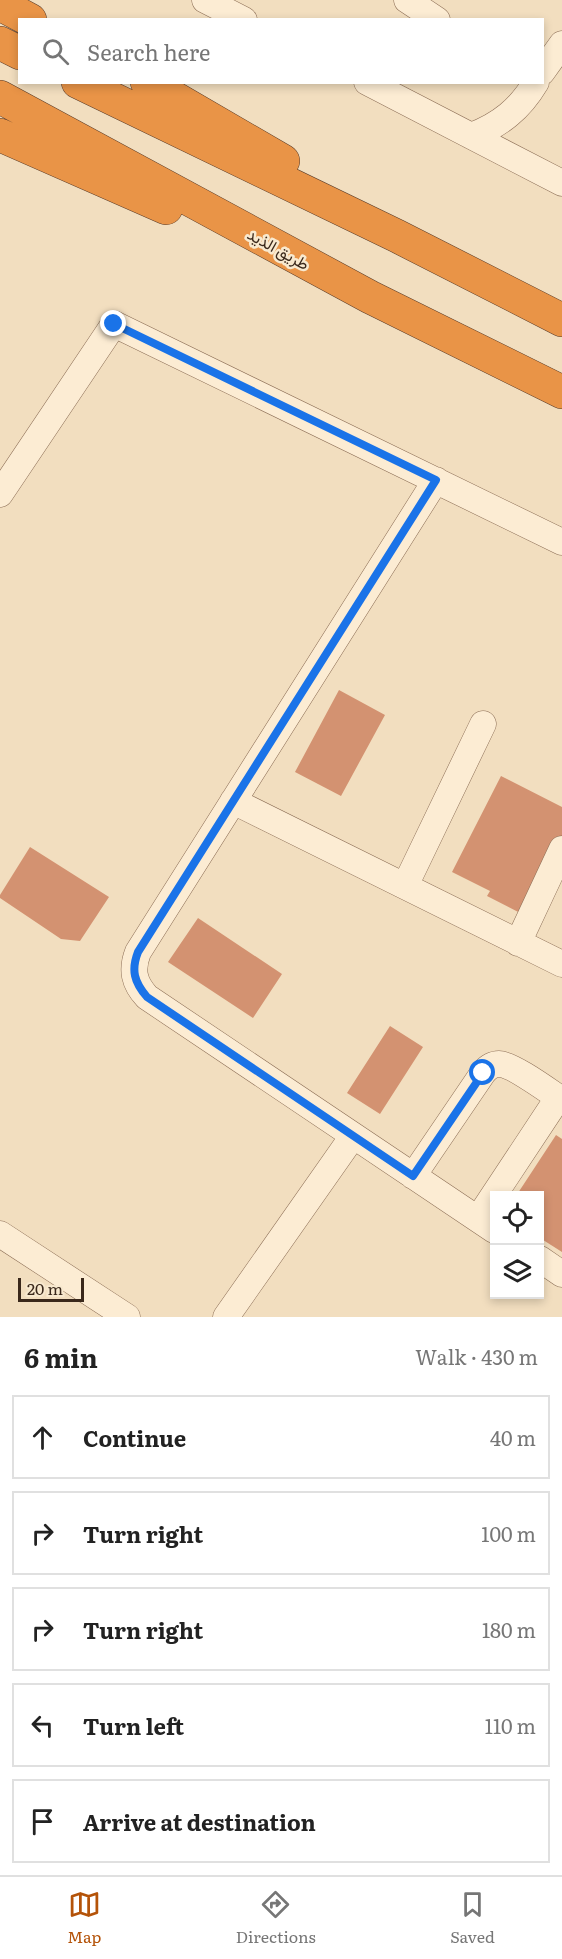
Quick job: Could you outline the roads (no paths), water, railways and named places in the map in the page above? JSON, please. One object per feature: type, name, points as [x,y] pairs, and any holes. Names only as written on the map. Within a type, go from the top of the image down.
[{"type":"highway","points":[[0,4],[26,18]]},
{"type":"highway","points":[[0,43],[18,52]]},
{"type":"highway","points":[[82,84],[397,236],[562,320]]},
{"type":"highway","points":[[151,84],[254,143],[397,236]]},
{"type":"highway","name":"طريق الذيد","points":[[0,97],[370,297],[562,392]]},
{"type":"highway","points":[[0,135],[370,297]]},
{"type":"street","points":[[206,0],[240,18]]},
{"type":"street","points":[[407,0],[434,18]]},
{"type":"street","points":[[544,71],[562,44]]},
{"type":"street","points":[[371,84],[562,183]]},
{"type":"street","points":[[471,136],[502,122],[527,98],[534,84]]},
{"type":"street","points":[[0,494],[114,324],[562,542]]},
{"type":"street","points":[[413,1176],[483,1073],[492,1066],[497,1064],[508,1066],[560,1099],[486,1224],[413,1176],[353,1136],[147,997],[139,988],[134,976],[134,963],[138,952],[436,480]]},
{"type":"street","points":[[405,886],[483,724]]},
{"type":"street","points":[[233,801],[562,964]]},
{"type":"street","points":[[518,943],[562,849]]},
{"type":"street","points":[[226,1317],[353,1136]]},
{"type":"street","points":[[0,1234],[127,1317]]},
{"type":"street","points":[[544,1262],[562,1274]]}]
